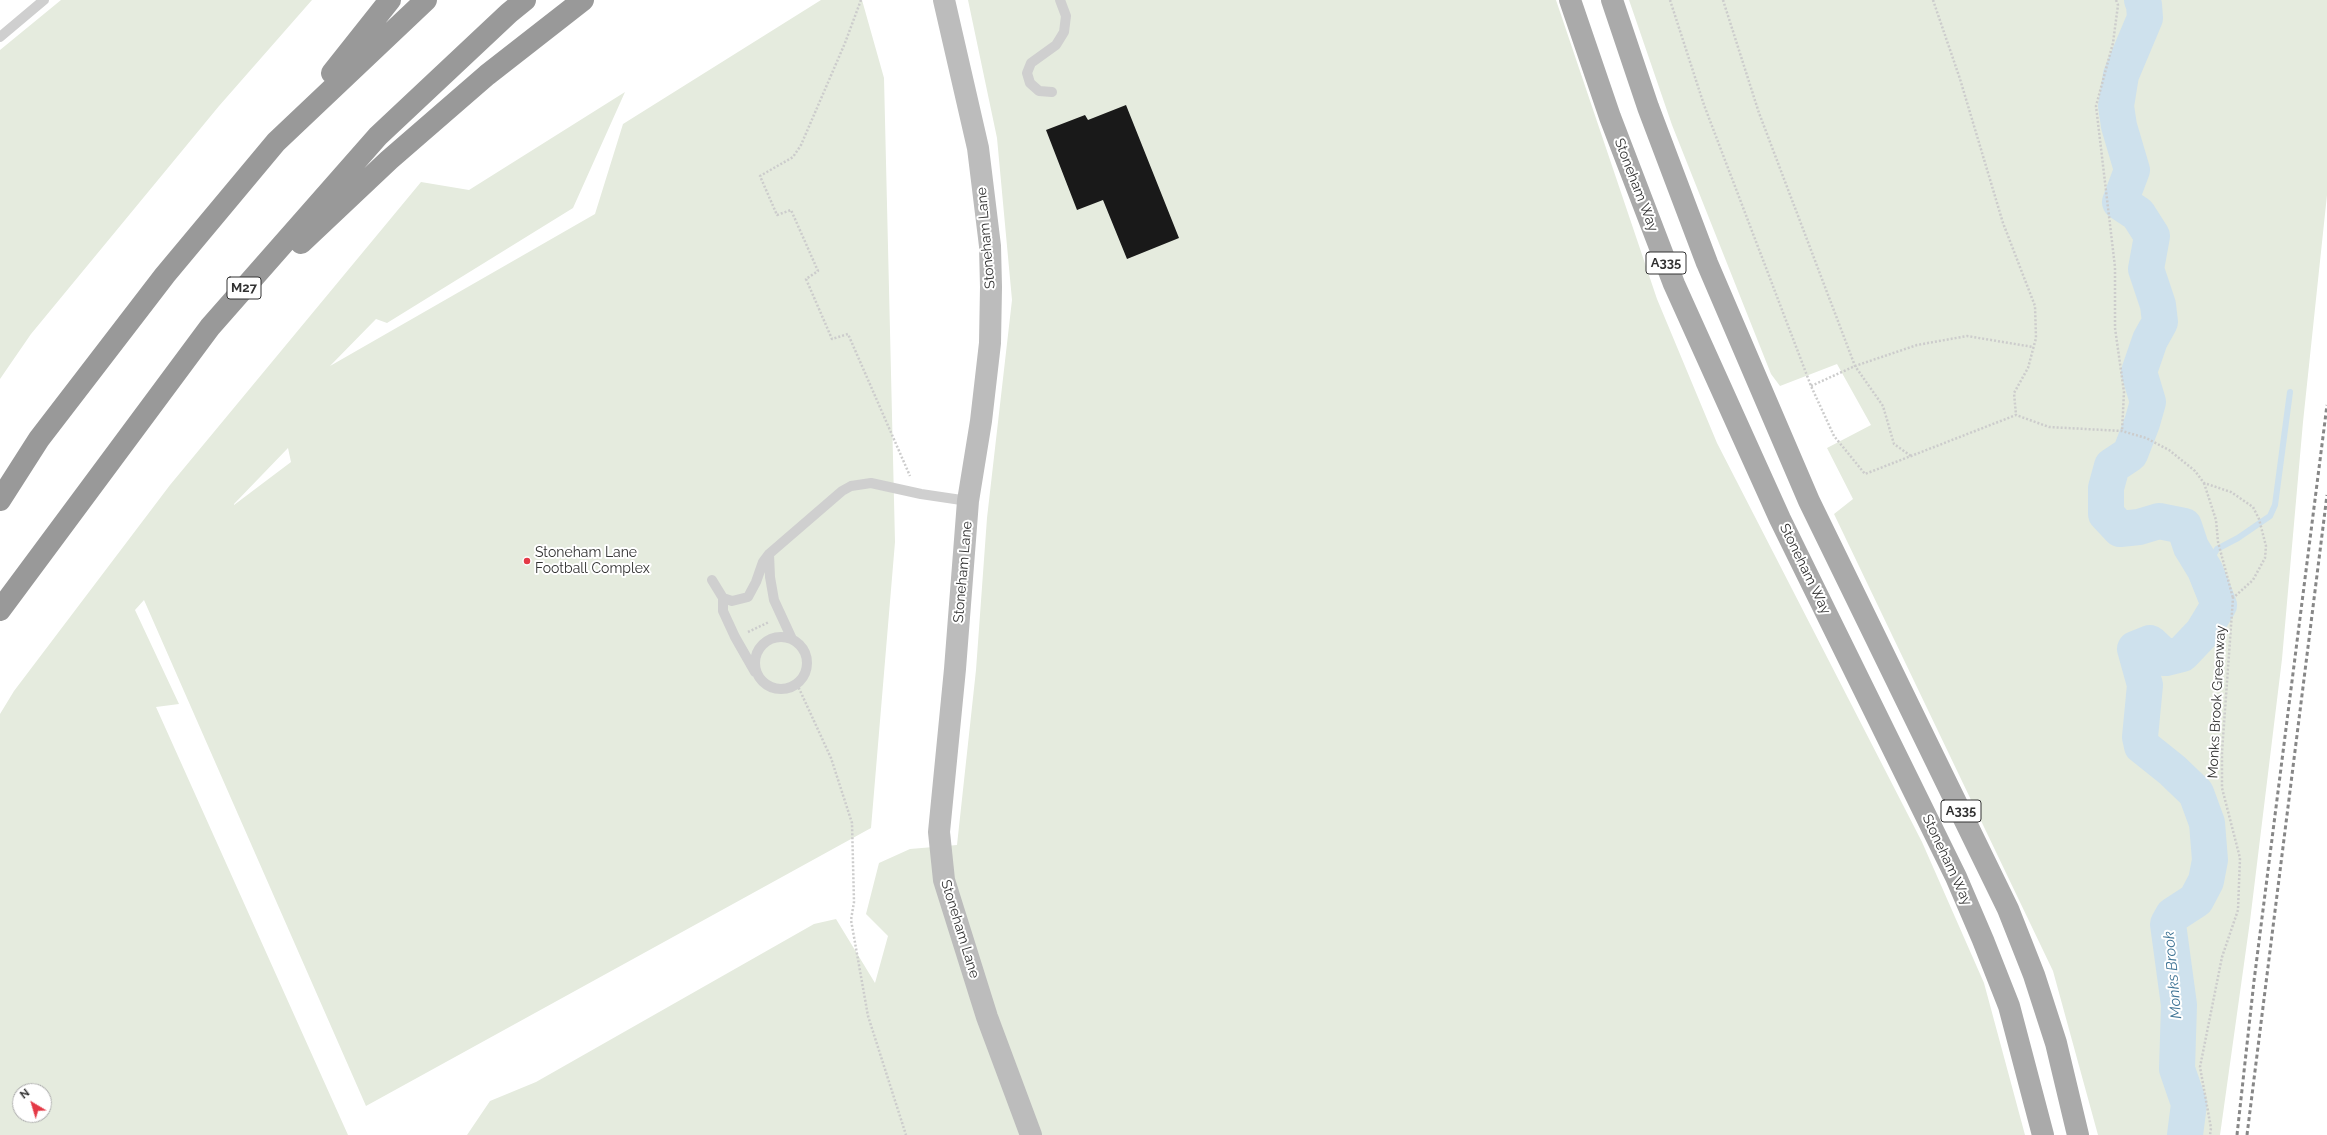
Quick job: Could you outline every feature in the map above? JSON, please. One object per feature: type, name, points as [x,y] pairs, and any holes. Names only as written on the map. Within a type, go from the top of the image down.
[{"type":"highway","points":[[0,500],[39,439],[160,281],[276,142],[390,0]]},
{"type":"highway","points":[[276,142],[426,0]]},
{"type":"highway","name":"M27","points":[[0,610],[210,327],[378,136],[509,13],[525,0]]},
{"type":"highway","name":"M27","points":[[210,327],[401,150],[487,75],[583,0]]},
{"type":"main road","name":"Stoneham Way","points":[[1570,0],[1610,117],[1674,284],[1780,519],[1956,877],[1983,940],[2008,1006],[2043,1135]]},
{"type":"main road","name":"A335","points":[[1612,0],[1648,106],[1707,263],[1809,501],[2008,909],[2034,975],[2056,1043],[2078,1135]]},
{"type":"street","name":"Stoneham Lane","points":[[944,0],[978,148],[990,246],[990,342],[981,421],[968,501],[955,669],[938,832],[946,888],[987,1018],[1031,1135]]},
{"type":"lane","points":[[0,37],[44,0]]},
{"type":"lane","points":[[1052,92],[1039,91],[1030,83],[1027,73],[1031,63],[1056,45],[1064,32],[1066,16],[1060,0]]},
{"type":"lane","points":[[723,598],[732,601],[748,596],[756,582],[762,562],[769,554],[842,491],[851,486],[871,483],[921,494],[968,501]]},
{"type":"lane","points":[[712,580],[723,598],[723,611],[735,637],[758,675],[763,682],[775,688],[789,688],[797,684],[807,669],[808,660],[805,651],[792,639],[774,600],[770,577],[769,554]]},
{"type":"lane","points":[[758,675],[755,659],[762,645],[776,637],[792,639]]},
{"type":"path","points":[[861,0],[845,43],[801,145],[793,157],[760,176],[777,216],[791,210],[818,272],[806,279],[832,339],[848,334],[910,475],[921,494]]},
{"type":"path","points":[[1670,0],[1704,105],[1811,386],[1834,436],[1865,474],[2016,415],[2049,427],[2122,431],[2124,392],[2115,328],[2115,267],[2096,106],[2113,43],[2118,5],[2116,0]]},
{"type":"path","points":[[1723,0],[1759,113],[1855,366],[1883,406],[1894,444],[1911,456]]},
{"type":"path","points":[[1933,0],[1960,79],[2002,223],[2035,306],[2036,338],[2028,368],[2014,394],[2016,415]]},
{"type":"path","points":[[1811,386],[1855,366],[1917,345],[1967,336],[2033,347]]},
{"type":"path","name":"Monks Brook Greenway","points":[[2122,431],[2146,438],[2169,450],[2195,471],[2204,483],[2216,520],[2218,542],[2233,598],[2222,752],[2222,788],[2240,858],[2238,910],[2222,957],[2200,1067],[2210,1135]]},
{"type":"path","points":[[2204,483],[2231,492],[2253,507],[2259,519],[2262,530],[2266,546],[2265,558],[2252,580],[2233,598]]},
{"type":"path","points":[[735,637],[782,617]]},
{"type":"path","points":[[797,684],[831,758],[852,823],[854,902],[851,920],[868,1016],[906,1135]]},
{"type":"shaded area","points":[[61,0],[312,0],[219,106],[31,334],[0,379],[0,50]]},
{"type":"shaded area","name":"Stoneham Lane Football Complex","points":[[821,0],[862,0],[884,78],[895,542],[871,828],[366,1106],[144,600],[135,610],[179,704],[156,707],[348,1135],[0,1135],[0,714],[14,691],[170,485],[421,182],[469,190],[625,92],[573,208],[387,323],[376,319],[330,366],[595,214],[623,124]],"holes":[[[288,448],[291,462],[234,505]]]},
{"type":"shaded area","points":[[968,0],[1556,0],[1657,299],[1717,443],[1922,842],[1984,983],[2025,1135],[467,1135],[490,1101],[536,1082],[814,924],[836,919],[875,983],[888,936],[866,914],[879,863],[910,849],[957,845],[976,670],[987,518],[1012,300],[997,138]]},
{"type":"shaded area","points":[[1629,0],[2327,0],[2327,195],[2303,422],[2282,659],[2250,921],[2220,1135],[2098,1135],[2053,971],[1834,514],[1853,499],[1827,448],[1871,425],[1837,364],[1780,386],[1771,374],[1672,125]]},
{"type":"building","points":[[1126,105],[1179,238],[1127,259],[1103,200],[1077,210],[1046,130],[1085,115],[1088,120]]},
{"type":"waterway","name":"Monks Brook","points":[[2142,0],[2145,18],[2121,75],[2116,106],[2119,126],[2132,170],[2120,202],[2138,214],[2152,236],[2146,269],[2158,305],[2160,322],[2150,340],[2139,372],[2148,402],[2130,454],[2112,466],[2106,488],[2106,514],[2120,529],[2139,527],[2159,521],[2184,526],[2191,547],[2205,570],[2219,605],[2202,633],[2182,654],[2166,658],[2150,643],[2135,649],[2145,685],[2140,737],[2142,746],[2172,770],[2196,793],[2207,823],[2210,860],[2206,881],[2196,900],[2173,915],[2168,924],[2179,1005],[2177,1069],[2189,1104],[2185,1135]]},
{"type":"waterway","points":[[2205,570],[2217,549],[2238,538],[2270,516],[2275,505],[2290,392]]},
{"type":"railway","points":[[2237,1135],[2254,981],[2327,405]]},
{"type":"railway","points":[[2247,1135],[2327,495]]},
{"type":"place","name":"Stoneham Lane Football Complex","points":[[527,561]]}]
